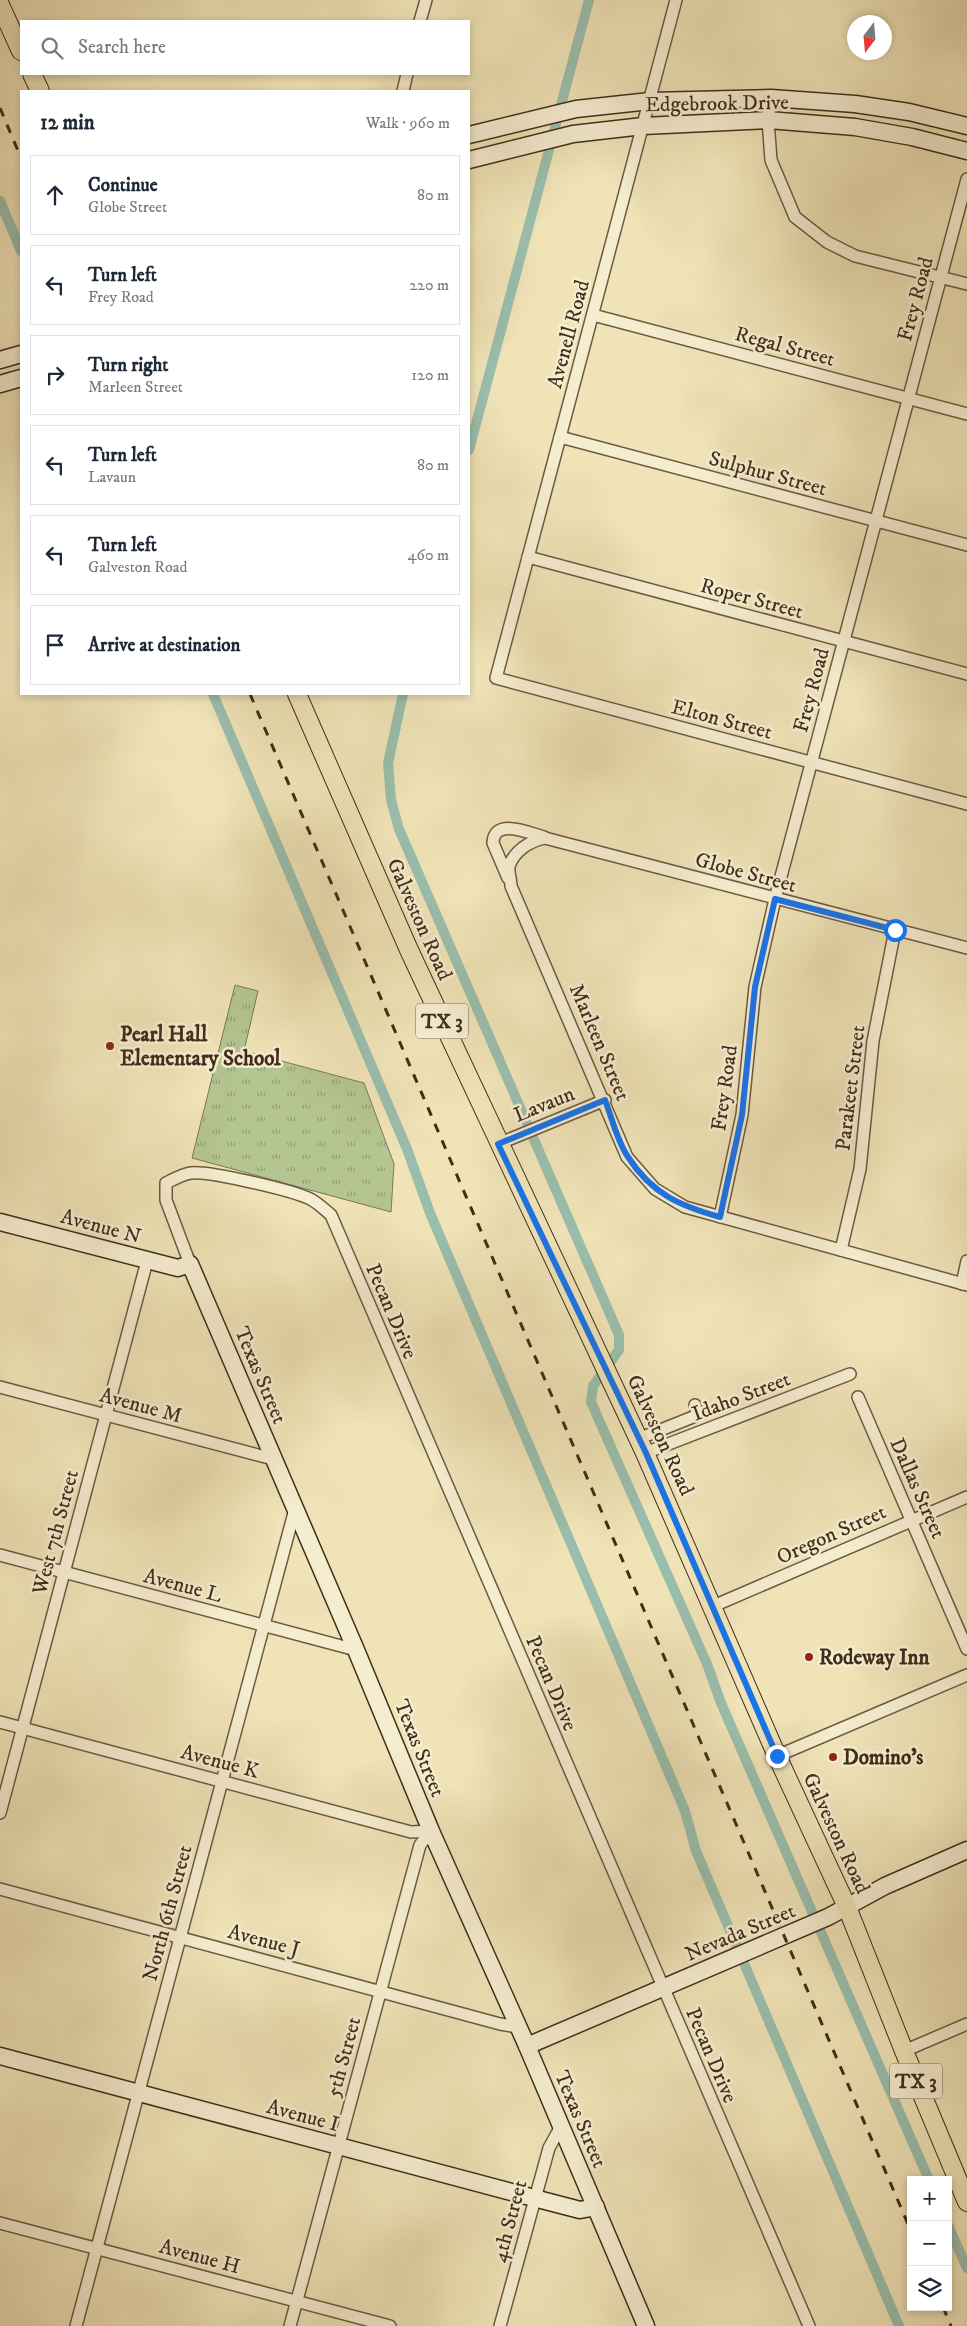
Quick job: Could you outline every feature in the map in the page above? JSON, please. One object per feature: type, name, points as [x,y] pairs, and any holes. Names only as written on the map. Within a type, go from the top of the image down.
[{"type":"main road","points":[[0,5],[20,49]]},
{"type":"main road","points":[[32,75],[40,90]]},
{"type":"main road","name":"Galveston Road","points":[[297,695],[405,941],[498,1144],[642,1446],[777,1756],[847,1907],[967,2202]]},
{"type":"street","points":[[420,20],[426,0]]},
{"type":"street","name":"Avenell Road","points":[[496,678],[676,0]]},
{"type":"street","points":[[403,90],[407,75]]},
{"type":"street","points":[[771,98],[768,120],[771,160],[795,217],[827,242],[855,256],[967,284]]},
{"type":"street","name":"Edgebrook Drive","points":[[470,135],[576,109],[650,101],[771,98],[856,104],[909,112],[967,126]]},
{"type":"street","name":"Edgebrook Drive","points":[[470,160],[526,144],[573,134],[643,126],[768,120],[855,127],[912,137],[967,151]]},
{"type":"street","name":"Frey Road","points":[[720,1217],[742,1115],[755,987],[775,899],[874,520],[967,180]]},
{"type":"street","name":"Regal Street","points":[[593,314],[967,414]]},
{"type":"street","points":[[0,360],[20,354]]},
{"type":"street","points":[[0,384],[20,378]]},
{"type":"street","name":"Sulphur Street","points":[[560,437],[967,545]]},
{"type":"street","name":"Roper Street","points":[[528,557],[967,674]]},
{"type":"street","name":"Elton Street","points":[[496,678],[967,804]]},
{"type":"street","name":"Globe Street","points":[[512,886],[493,843],[493,838],[498,830],[505,828],[967,948]]},
{"type":"street","name":"Marleen Street","points":[[545,838],[531,841],[518,852],[509,867],[512,886],[628,1157],[655,1189],[685,1207],[964,1284]]},
{"type":"street","name":"Parakeet Street","points":[[841,1250],[860,1169],[873,1041],[895,930]]},
{"type":"street","name":"Lavaun","points":[[498,1144],[605,1100]]},
{"type":"street","name":"Pecan Drive","points":[[166,1183],[192,1173],[215,1175],[270,1187],[312,1200],[330,1215],[809,2326]]},
{"type":"street","name":"Texas Street","points":[[166,1183],[166,1200],[190,1264],[356,1650],[431,1831],[518,2027],[646,2326]]},
{"type":"street","name":"Avenue N","points":[[0,1222],[178,1268],[190,1264]]},
{"type":"street","name":"West 7th Street","points":[[0,1813],[147,1261]]},
{"type":"street","points":[[964,1284],[967,1261]]},
{"type":"street","name":"Idaho Street","points":[[642,1446],[850,1374]]},
{"type":"street","name":"Avenue M","points":[[0,1387],[273,1459]]},
{"type":"street","name":"Dallas Street","points":[[858,1398],[967,1649]]},
{"type":"street","points":[[642,1446],[698,1415],[695,1405]]},
{"type":"street","name":"Oregon Street","points":[[711,1607],[967,1497]]},
{"type":"street","name":"North 6th Street","points":[[76,2326],[295,1509]]},
{"type":"street","name":"Avenue L","points":[[0,1556],[356,1650]]},
{"type":"street","points":[[777,1756],[967,1675]]},
{"type":"street","name":"Avenue K","points":[[0,1722],[411,1832],[431,1831]]},
{"type":"street","name":"5th Street","points":[[290,2326],[420,1845],[431,1831]]},
{"type":"street","name":"Nevada Street","points":[[526,2046],[808,1926],[885,1886],[967,1850]]},
{"type":"street","name":"Avenue J","points":[[0,1889],[380,1990],[500,2024],[518,2027]]},
{"type":"street","points":[[904,2051],[967,2024]]},
{"type":"street","name":"Avenue I","points":[[0,2056],[580,2210],[596,2207]]},
{"type":"street","name":"4th Street","points":[[500,2326],[549,2148],[560,2128]]},
{"type":"street","name":"Avenue H","points":[[0,2223],[390,2326]]},
{"type":"green space","points":[[235,985],[258,991],[244,1051],[364,1083],[394,1164],[391,1212],[192,1158]]},
{"type":"waterway","points":[[470,446],[589,0]]},
{"type":"waterway","points":[[0,201],[20,249]]},
{"type":"waterway","points":[[213,695],[407,1149],[430,1213],[685,1811],[696,1851],[899,2326]]},
{"type":"waterway","points":[[403,695],[388,763],[391,800],[399,829],[619,1335],[619,1350],[593,1386],[591,1402],[707,1664],[721,1703],[927,2176]]},
{"type":"waterway","points":[[952,2234],[967,2268]]},
{"type":"railway","points":[[0,108],[20,156]]},
{"type":"railway","points":[[250,695],[907,2222]]},
{"type":"railway","points":[[945,2311],[951,2326]]},
{"type":"place","name":"Pearl Hall Elementary School","points":[[110,1046]]},
{"type":"place","name":"Rodeway Inn","points":[[809,1657]]},
{"type":"place","name":"Domino's","points":[[833,1757]]},
{"type":"route","points":[[777,1756],[646,1453],[498,1144],[605,1100],[628,1157],[655,1189],[685,1207],[720,1217],[742,1115],[755,987],[775,899],[895,930]]}]
